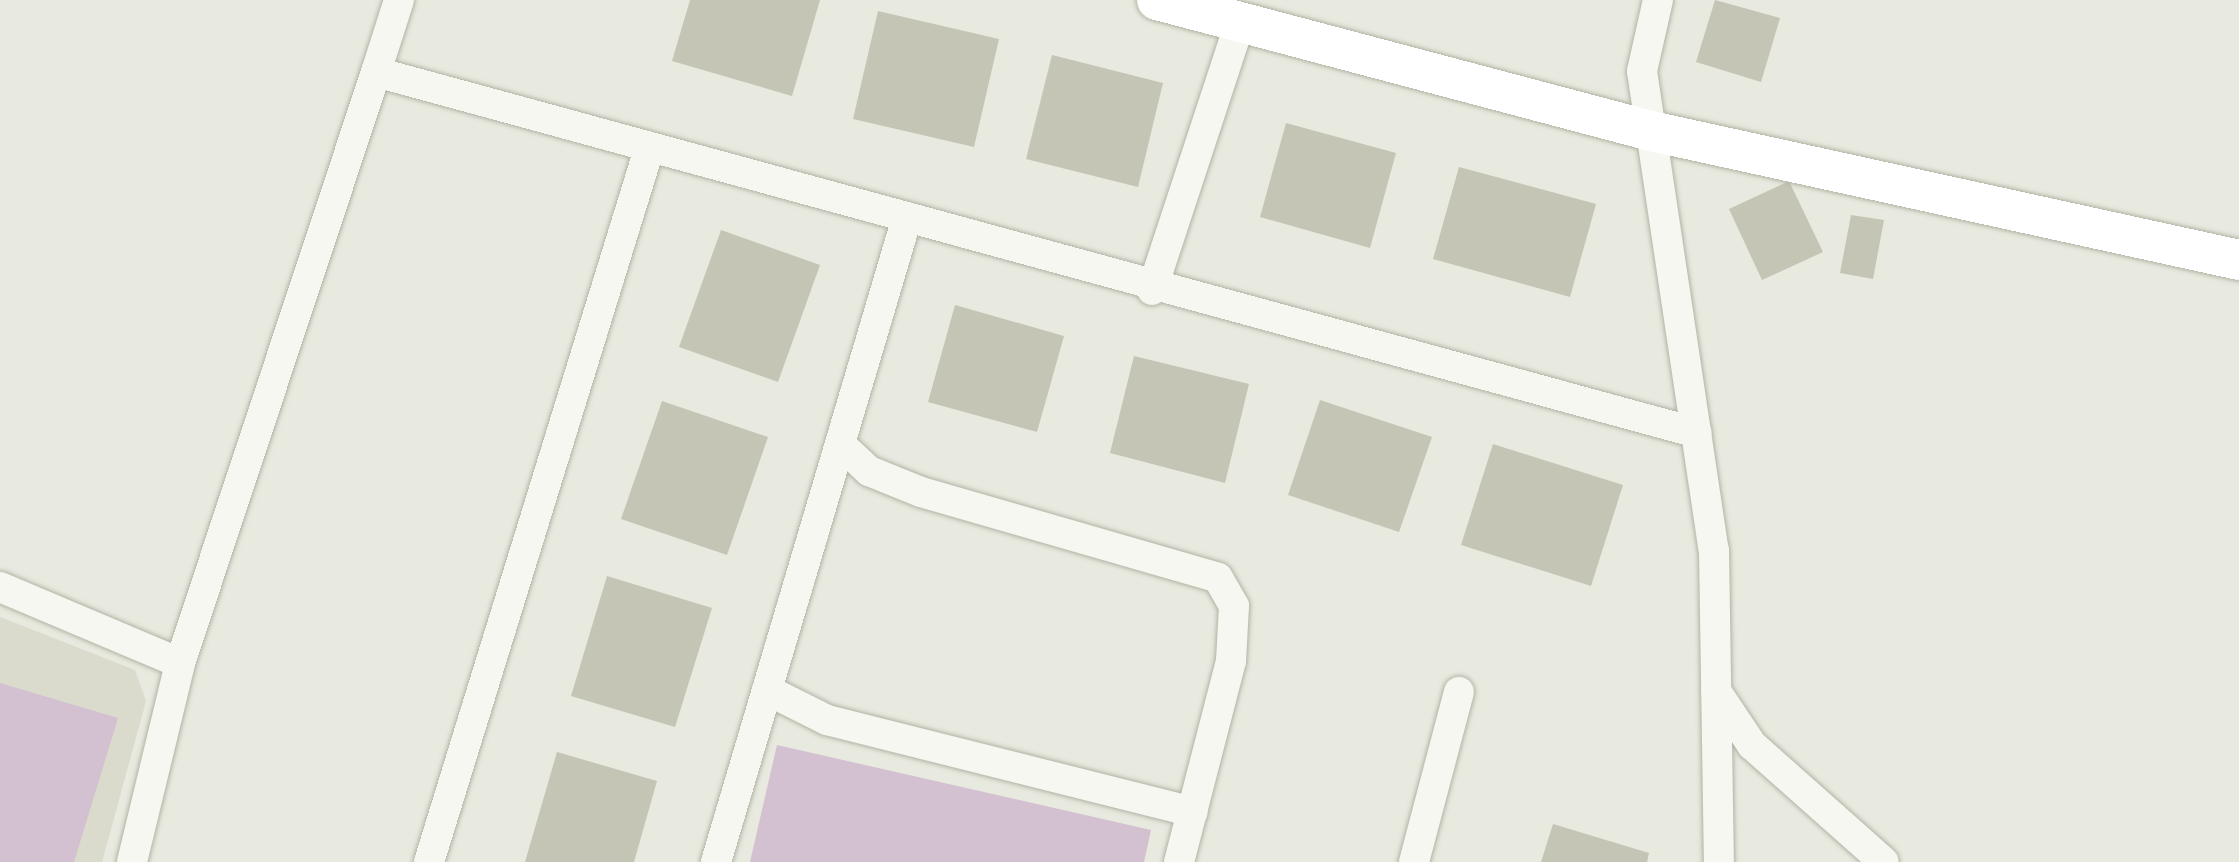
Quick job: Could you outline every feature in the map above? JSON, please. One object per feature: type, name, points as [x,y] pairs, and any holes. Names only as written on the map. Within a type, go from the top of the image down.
[{"type":"street","points":[[132,862],[180,663],[399,0]]},
{"type":"street","points":[[1157,0],[1651,131],[2239,260]]},
{"type":"street","points":[[1658,0],[1642,71],[1714,550],[1718,862]]},
{"type":"street","points":[[1152,290],[1240,22]]},
{"type":"street","points":[[376,72],[1152,290],[1697,433]]},
{"type":"street","points":[[428,862],[649,149]]},
{"type":"street","points":[[716,862],[906,221]]},
{"type":"street","points":[[840,444],[869,470],[921,492],[1218,578],[1234,606],[1231,661],[1178,862]]},
{"type":"street","points":[[0,587],[180,663]]},
{"type":"street","points":[[767,690],[828,720],[1193,812]]},
{"type":"street","points":[[1716,691],[1752,744],[1884,862]]},
{"type":"street","points":[[1414,862],[1459,692]]},
{"type":"shaded area","points":[[0,617],[135,670],[146,701],[102,862],[0,862]]},
{"type":"shaded area","points":[[0,683],[118,718],[74,862],[0,862]]},
{"type":"shaded area","points":[[777,745],[1151,830],[1144,862],[750,862]]},
{"type":"building","points":[[690,0],[820,0],[792,96],[672,61]]},
{"type":"building","points":[[1715,0],[1780,18],[1761,82],[1696,62]]},
{"type":"building","points":[[878,11],[999,39],[974,147],[853,119]]},
{"type":"building","points":[[1052,55],[1163,83],[1138,187],[1026,159]]},
{"type":"building","points":[[1286,123],[1396,153],[1370,248],[1260,217]]},
{"type":"building","points":[[1459,167],[1596,204],[1570,297],[1433,259]]},
{"type":"building","points":[[1789,181],[1823,252],[1762,280],[1729,209]]},
{"type":"building","points":[[1851,215],[1884,220],[1873,279],[1840,273]]},
{"type":"building","points":[[721,230],[820,265],[778,382],[679,347]]},
{"type":"building","points":[[955,305],[1064,336],[1037,432],[928,402]]},
{"type":"building","points":[[1134,356],[1249,384],[1225,483],[1110,453]]},
{"type":"building","points":[[1320,400],[1432,437],[1399,532],[1288,495]]},
{"type":"building","points":[[662,401],[768,437],[727,555],[621,519]]},
{"type":"building","points":[[1493,444],[1623,485],[1591,586],[1461,545]]},
{"type":"building","points":[[607,576],[712,608],[675,727],[571,696]]},
{"type":"building","points":[[557,752],[657,781],[634,862],[525,862]]},
{"type":"building","points":[[1553,824],[1649,853],[1647,862],[1541,862]]}]
